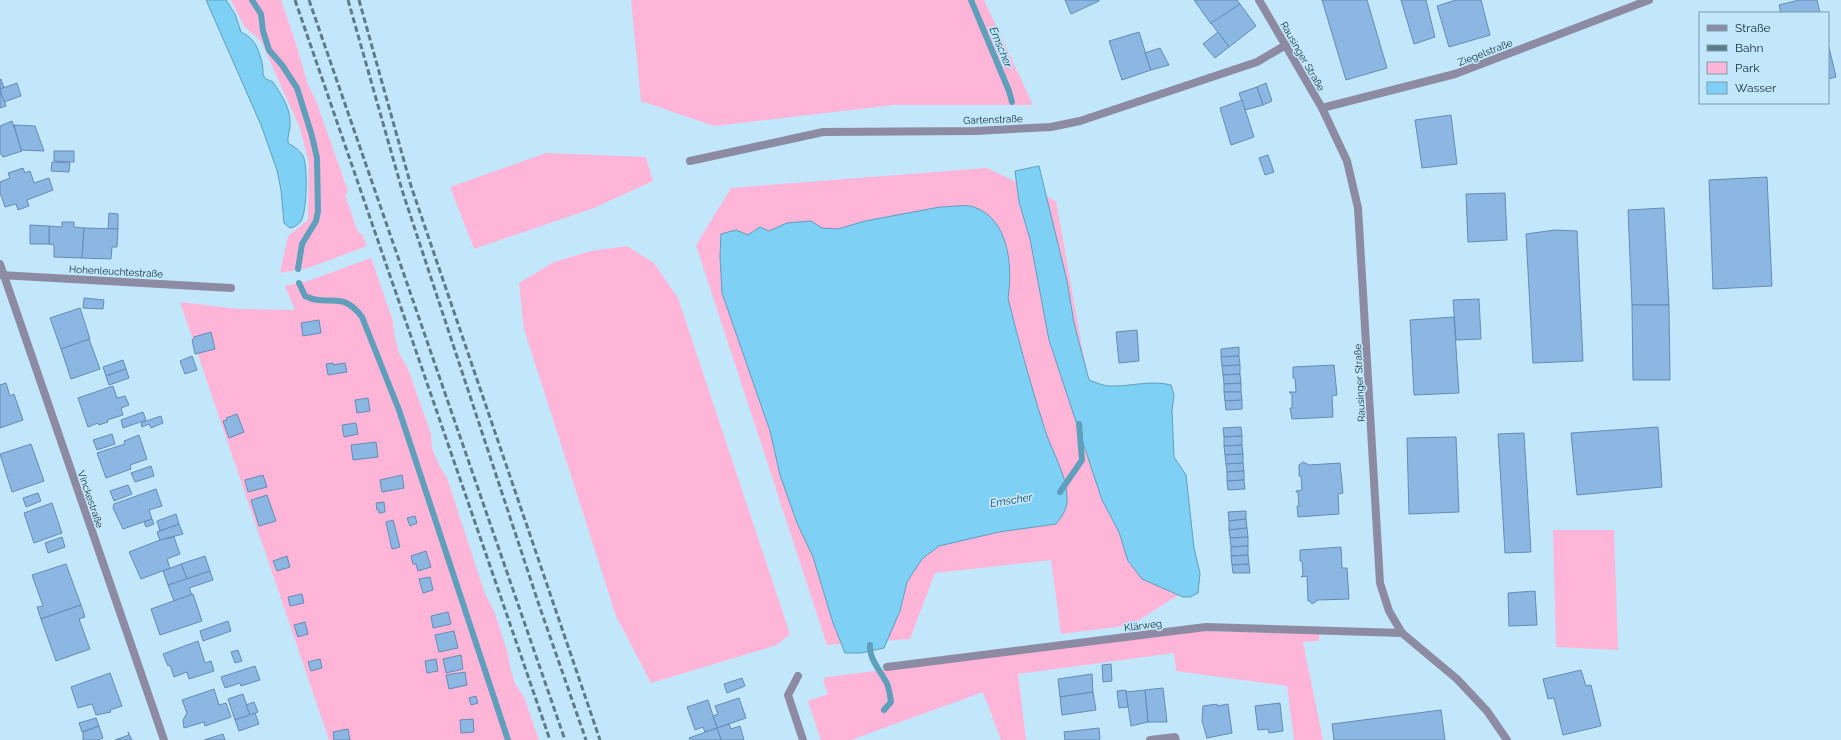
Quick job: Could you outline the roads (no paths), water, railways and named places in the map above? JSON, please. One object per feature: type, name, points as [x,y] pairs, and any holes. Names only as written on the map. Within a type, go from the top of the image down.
[{"type":"street","name":"Rausinger Straße","points":[[1259,0],[1322,108],[1347,161],[1358,208],[1380,583],[1389,611],[1402,632],[1467,690],[1487,711],[1506,740]]},
{"type":"street","name":"Ziegelstraße","points":[[1322,108],[1455,74],[1649,0]]},
{"type":"street","name":"Gartenstraße","points":[[690,161],[823,132],[976,131],[1051,127],[1080,121],[1257,62],[1286,45]]},
{"type":"street","name":"Vinckestraße","points":[[0,264],[2,275],[164,740]]},
{"type":"street","name":"Hohenleuchtestraße","points":[[2,275],[231,288]]},
{"type":"street","name":"Klärweg","points":[[887,667],[1206,627],[1402,632]]},
{"type":"street","points":[[798,676],[788,695],[803,740]]},
{"type":"street","points":[[1150,740],[1175,737],[1176,740]]},
{"type":"water","points":[[206,0],[226,0],[235,14],[241,32],[252,40],[258,49],[263,75],[266,79],[273,82],[286,105],[290,116],[288,143],[302,154],[306,169],[305,208],[301,221],[296,226],[290,228],[284,223],[281,190],[277,170],[261,125]]},
{"type":"water","points":[[1039,166],[1067,281],[1074,323],[1089,380],[1111,386],[1149,383],[1171,385],[1174,395],[1172,411],[1174,457],[1186,475],[1194,548],[1200,573],[1198,593],[1190,597],[1183,597],[1142,579],[1128,561],[1119,532],[1102,500],[1049,340],[1030,239],[1019,202],[1015,171]]},
{"type":"water","points":[[940,207],[974,207],[986,213],[995,222],[1001,233],[1006,245],[1009,259],[1010,272],[1008,298],[1040,414],[1064,479],[1067,504],[1063,514],[1056,524],[999,532],[939,546],[922,559],[907,582],[900,611],[884,648],[861,653],[845,653],[833,623],[813,557],[797,523],[780,475],[770,431],[722,293],[720,256],[721,234],[736,230],[748,235],[760,227],[769,231],[787,223],[811,221],[822,228],[838,229],[865,221]]},
{"type":"waterway","points":[[252,0],[261,14],[263,31],[269,50],[282,65],[297,88],[312,136],[317,158],[318,211],[316,221],[302,244],[298,269]]},
{"type":"waterway","name":"Emscher","points":[[971,0],[1009,91],[1012,102]]},
{"type":"waterway","points":[[299,283],[305,296],[313,299],[341,301],[355,309],[362,317],[399,410],[508,740]]},
{"type":"waterway","name":"Emscher","points":[[1060,492],[1082,460],[1079,424]]},
{"type":"waterway","name":"Emscher","points":[[870,645],[873,659],[889,690],[891,702],[884,710]]},
{"type":"railway","points":[[295,0],[550,740]]},
{"type":"railway","points":[[309,0],[565,740]]},
{"type":"railway","points":[[348,0],[402,190],[539,605],[586,740]]},
{"type":"railway","points":[[359,0],[411,186],[600,740]]}]
